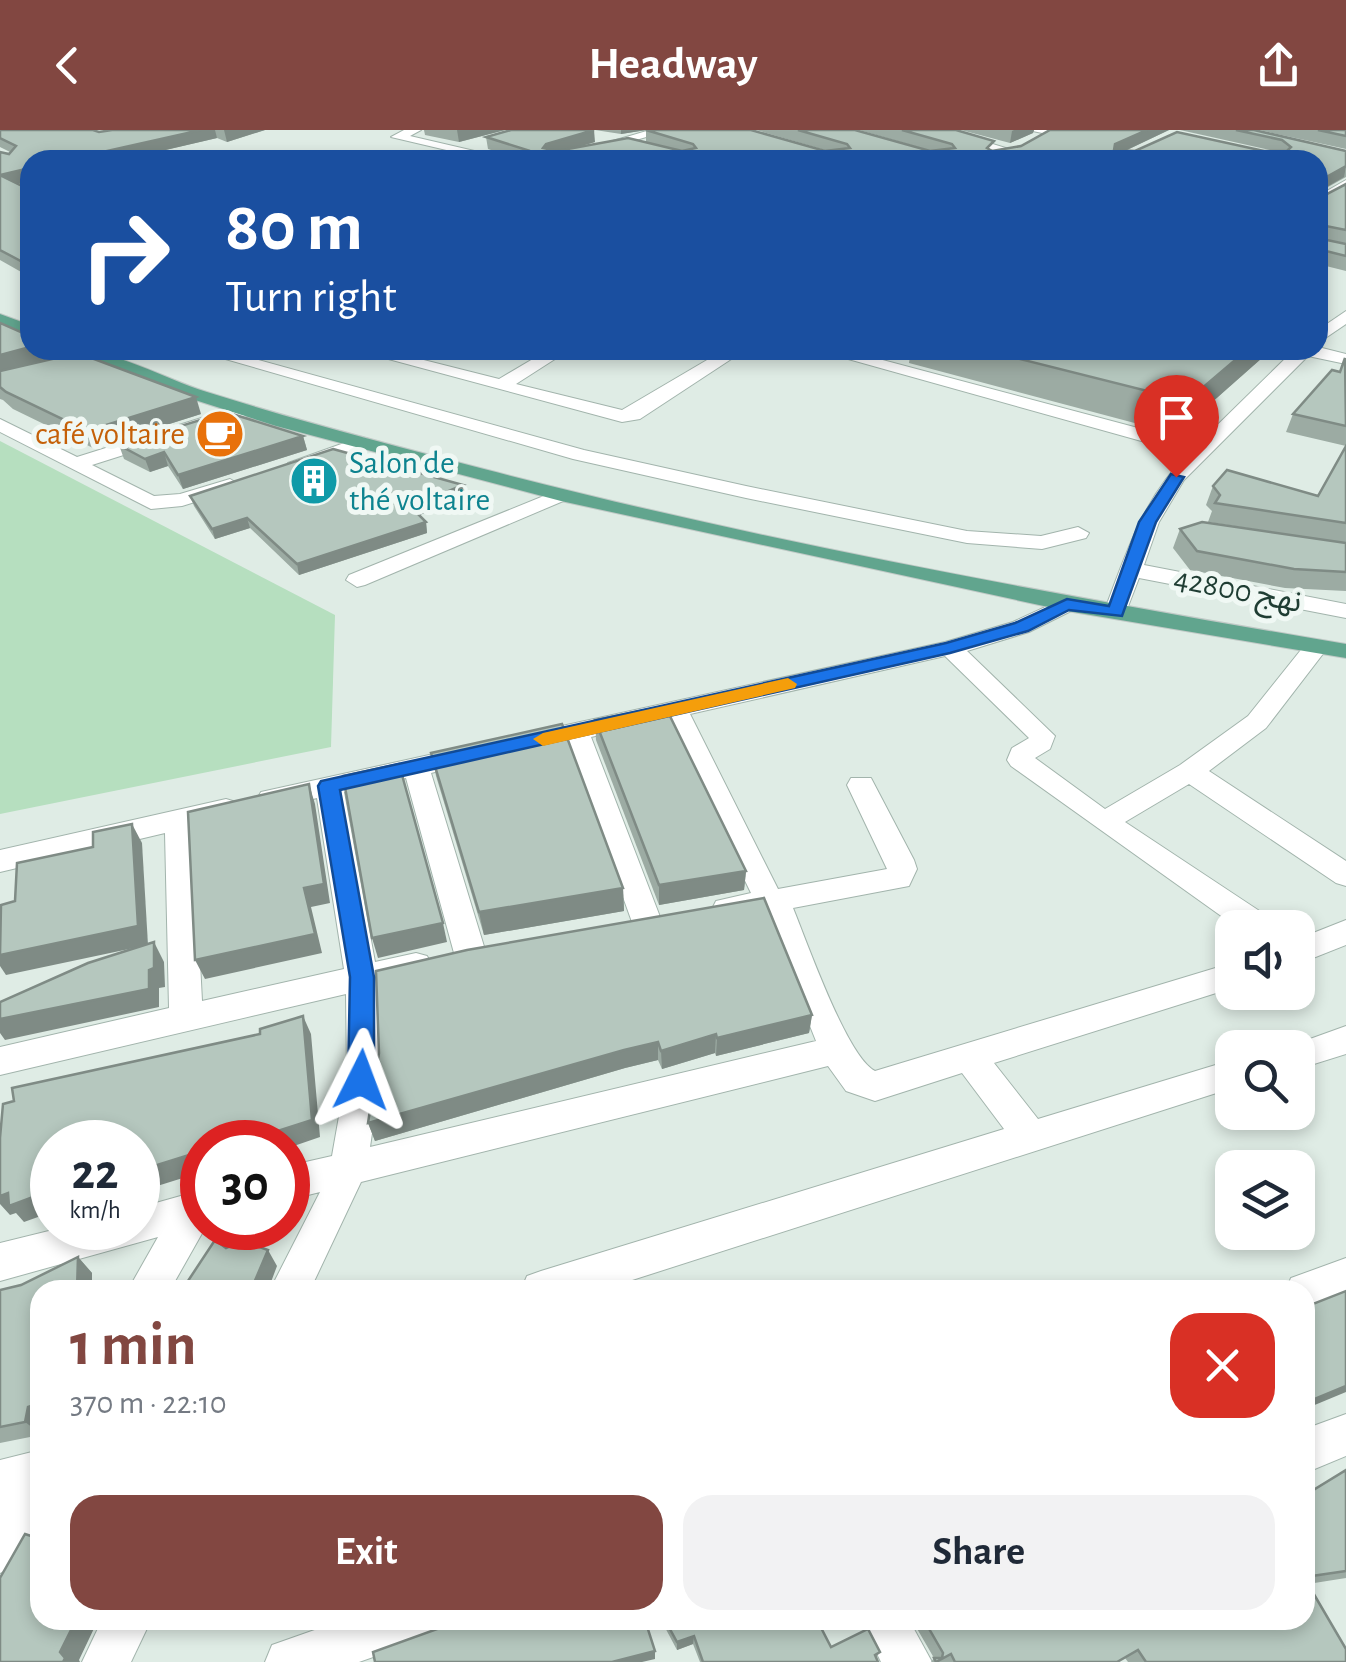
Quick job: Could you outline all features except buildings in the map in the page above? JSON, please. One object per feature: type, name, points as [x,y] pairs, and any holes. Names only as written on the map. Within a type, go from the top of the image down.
[{"type":"main road","points":[[107,360],[246,410],[561,495],[1067,604],[1346,651]]},
{"type":"street","points":[[415,130],[396,137],[464,150]]},
{"type":"street","points":[[587,150],[664,130]]},
{"type":"street","points":[[934,130],[1006,150]]},
{"type":"street","points":[[1017,150],[1044,138],[1041,131]]},
{"type":"street","points":[[591,134],[652,150]]},
{"type":"street","points":[[460,149],[497,140]]},
{"type":"street","points":[[58,367],[73,360]]},
{"type":"street","points":[[249,360],[601,436],[968,538],[1042,543],[1078,533]]},
{"type":"street","points":[[405,360],[503,384],[601,436]]},
{"type":"street","points":[[503,384],[543,360]]},
{"type":"street","points":[[601,436],[720,360]]},
{"type":"street","points":[[862,360],[1201,451]]},
{"type":"street","points":[[891,368],[901,360]]},
{"type":"street","points":[[1116,612],[1130,570],[1176,477],[1295,360]]},
{"type":"street","points":[[74,464],[246,410]]},
{"type":"street","points":[[0,426],[151,503],[182,500],[362,443]]},
{"type":"street","points":[[358,580],[561,495]]},
{"type":"street","name":"نهج 42800","points":[[1130,570],[1346,611]]},
{"type":"street","points":[[0,861],[950,648],[1021,627],[1067,604]]},
{"type":"street","points":[[1104,822],[1190,770],[1257,722],[1317,646]]},
{"type":"street","points":[[950,648],[1042,736],[1041,743],[1021,754],[1020,760],[1235,910]]},
{"type":"street","points":[[676,710],[772,902],[836,1050],[858,1081],[875,1086],[1215,981]]},
{"type":"street","points":[[576,732],[647,922]]},
{"type":"street","points":[[416,767],[470,953]]},
{"type":"street","points":[[1190,770],[1346,875]]},
{"type":"street","points":[[612,928],[899,878],[899,860],[861,785]]},
{"type":"street","points":[[295,1280],[348,1166],[360,1101],[362,977],[329,786]]},
{"type":"street","points":[[179,819],[186,1019]]},
{"type":"street","points":[[1315,945],[1346,932]]},
{"type":"street","points":[[0,1062],[505,947]]},
{"type":"street","points":[[1315,1050],[1346,1040]]},
{"type":"street","points":[[310,1177],[836,1050]]},
{"type":"street","points":[[970,1058],[1032,1138]]},
{"type":"street","points":[[573,1280],[1215,1079]]},
{"type":"street","points":[[154,1280],[180,1238]]},
{"type":"street","points":[[0,1262],[45,1250]]},
{"type":"street","points":[[1315,1288],[1346,1277]]},
{"type":"street","points":[[1315,1448],[1346,1435]]},
{"type":"street","points":[[0,1482],[30,1474]]},
{"type":"street","points":[[0,1550],[30,1498]]},
{"type":"street","points":[[106,1662],[122,1630]]},
{"type":"street","points":[[289,1662],[384,1630]]},
{"type":"street","points":[[887,1630],[908,1662]]},
{"type":"green space","points":[[0,441],[335,615],[331,747],[0,814]]},
{"type":"slow traffic","points":[[543,739],[788,684]]},
{"type":"place","name":"café voltaire","points":[[220,434]]},
{"type":"place","name":"Salon de thé voltaire","points":[[314,481]]},
{"type":"route","points":[[361,1080],[362,977],[329,786],[950,648],[1021,627],[1067,604],[1116,612],[1148,522],[1176,477]]}]
